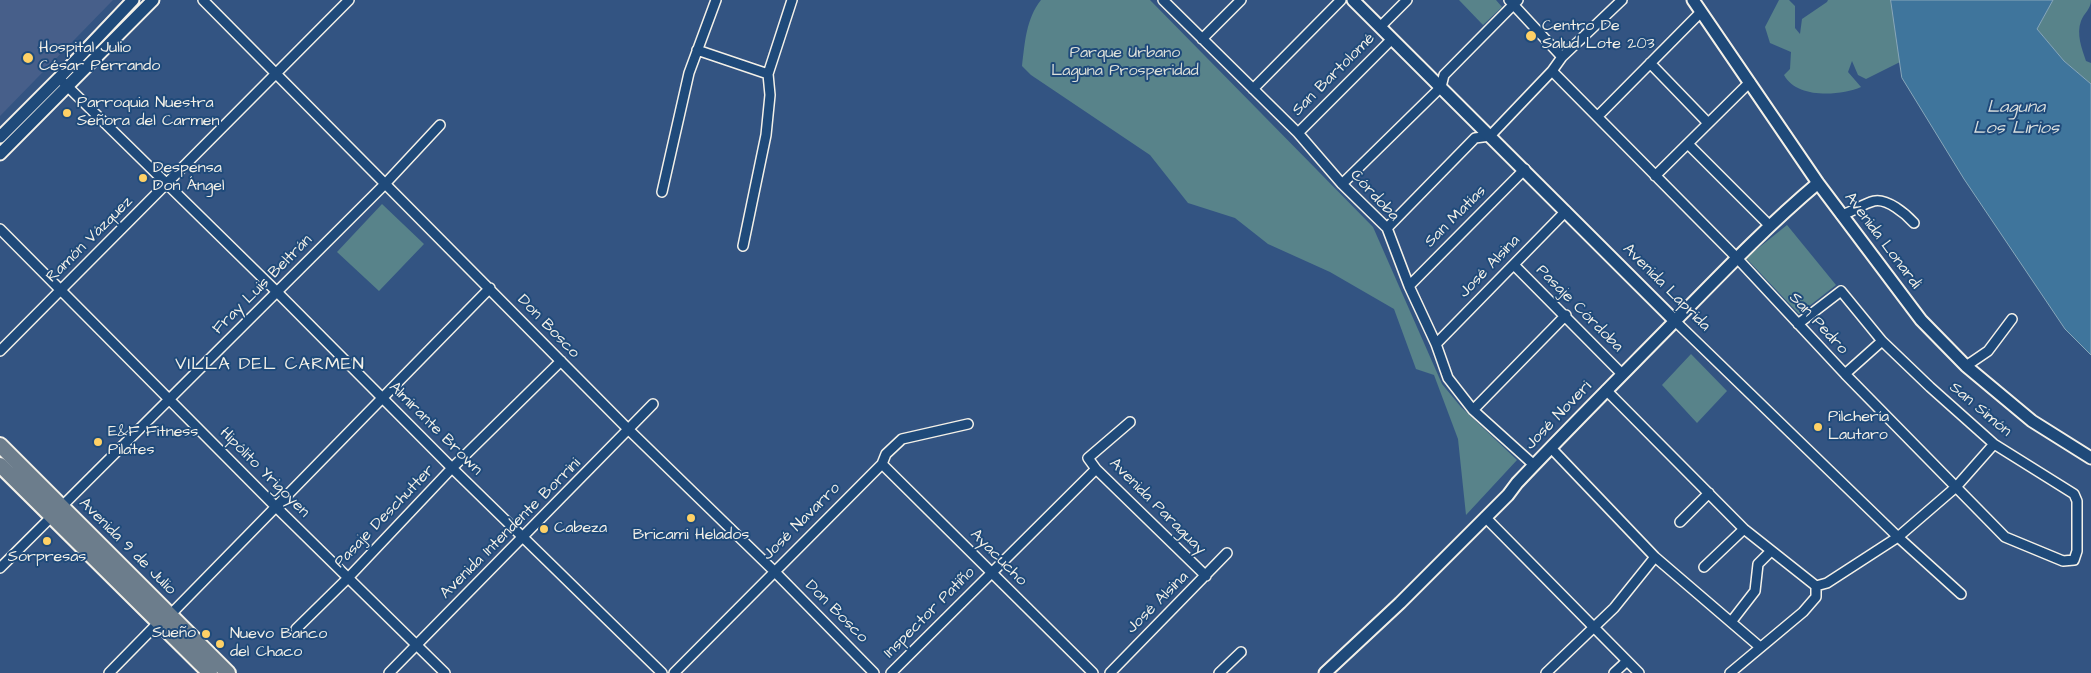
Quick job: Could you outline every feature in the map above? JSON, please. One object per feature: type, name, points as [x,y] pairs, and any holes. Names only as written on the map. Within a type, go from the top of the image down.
[{"type":"main road","name":"Avenida 9 de Julio","points":[[0,445],[62,506],[164,618],[210,673]]},
{"type":"main road","name":"Avenida 9 de Julio","points":[[0,466],[51,517],[228,673]]},
{"type":"street","points":[[0,137],[60,78],[133,0]]},
{"type":"street","points":[[0,154],[153,0]]},
{"type":"street","name":"Don Bosco","points":[[203,0],[490,288],[560,361],[774,571],[874,673]]},
{"type":"street","name":"Ramón Vázquez","points":[[0,352],[349,0]]},
{"type":"street","points":[[662,192],[689,73],[716,0]]},
{"type":"street","points":[[743,246],[766,135],[770,95],[768,74],[792,0]]},
{"type":"street","name":"Córdoba","points":[[1162,0],[1298,133],[1342,184],[1387,228],[1409,286],[1436,344],[1448,378],[1473,410],[1534,465]]},
{"type":"street","points":[[1202,39],[1241,0]]},
{"type":"street","points":[[1253,89],[1341,0]]},
{"type":"street","name":"Avenida Laprida","points":[[1353,0],[1525,169],[1675,321],[1898,537],[1961,594]]},
{"type":"street","name":"San Bartolomé","points":[[1380,27],[1407,0]]},
{"type":"street","points":[[1387,228],[1475,138],[1490,136],[1552,71],[1562,57],[1622,0]]},
{"type":"street","name":"Avenida Lonardi","points":[[1693,0],[1818,183],[1921,320],[1966,366],[2032,421],[2091,458]]},
{"type":"street","points":[[1342,184],[1441,87],[1444,75],[1513,1],[1562,57]]},
{"type":"street","points":[[1598,116],[1701,12]]},
{"type":"street","name":"San Bartolomé","points":[[1298,133],[1392,39]]},
{"type":"street","points":[[697,50],[768,74]]},
{"type":"street","points":[[1650,63],[1708,123]]},
{"type":"street","name":"San Pedro","points":[[1552,71],[1598,116],[1845,374],[2005,537],[2063,561],[2074,560],[2077,551]]},
{"type":"street","name":"Almirante Brown","points":[[60,78],[452,468],[662,673]]},
{"type":"street","points":[[1655,176],[1750,82]]},
{"type":"street","name":"Fray Luis Beltrán","points":[[0,568],[385,184],[440,125]]},
{"type":"street","points":[[1688,144],[1770,226]]},
{"type":"street","name":"San Matías","points":[[1409,286],[1525,169]]},
{"type":"street","name":"José Noveri","points":[[1325,673],[1400,603],[1508,495],[1606,390],[1736,258],[1818,183]]},
{"type":"street","points":[[1841,215],[1873,201],[1879,201],[1903,211],[1914,224]]},
{"type":"street","name":"José Alsina","points":[[1436,344],[1566,211]]},
{"type":"street","name":"Hipólito Yrigoyen","points":[[0,229],[276,507],[445,673]]},
{"type":"street","name":"Pasaje Córdoba","points":[[1514,265],[1566,315],[1622,374]]},
{"type":"street","points":[[108,673],[276,507],[490,288]]},
{"type":"street","name":"San Simón","points":[[1798,324],[1841,291],[1882,340],[1930,387],[1994,444],[2074,494],[2077,501],[2077,551]]},
{"type":"street","points":[[1473,410],[1566,315]]},
{"type":"street","points":[[1966,366],[1988,351],[2012,319]]},
{"type":"street","points":[[1845,374],[1882,340]]},
{"type":"street","name":"Pasaje Deschutter","points":[[296,629],[348,578],[452,468],[560,361]]},
{"type":"street","points":[[1606,390],[1744,529],[1816,586]]},
{"type":"street","name":"Avenida Intendente Borrini","points":[[389,673],[653,404]]},
{"type":"street","name":"Avenida Paraguay","points":[[1130,422],[1088,458],[1096,469],[1206,576]]},
{"type":"street","name":"José Navarro","points":[[674,673],[882,464],[886,454],[902,439],[968,424]]},
{"type":"street","points":[[1816,586],[1827,583],[1898,537],[1956,487],[1994,444]]},
{"type":"street","points":[[1551,448],[1655,557],[1760,647]]},
{"type":"street","name":"Ayacucho","points":[[882,464],[1093,673]]},
{"type":"street","name":"Inspector Patiño","points":[[891,673],[1096,469]]},
{"type":"street","points":[[1680,522],[1709,494]]},
{"type":"street","points":[[1485,517],[1639,673]]},
{"type":"street","points":[[1704,567],[1744,529]]},
{"type":"street","points":[[1731,622],[1755,591],[1758,564],[1771,551]]},
{"type":"street","name":"José Alsina","points":[[1110,673],[1227,553]]},
{"type":"street","points":[[1546,673],[1614,608],[1655,557]]},
{"type":"street","points":[[1730,673],[1803,612],[1816,597],[1816,586]]},
{"type":"street","points":[[1219,673],[1241,652]]},
{"type":"street","points":[[1614,673],[1627,660]]},
{"type":"shaded area","name":"Hospital Julio César Perrando","points":[[0,0],[113,0],[0,116]]},
{"type":"green space","name":"Parque Urbano Laguna Prosperidad","points":[[1041,0],[1150,0],[1373,227],[1442,384],[1461,407],[1517,460],[1466,515],[1458,439],[1434,375],[1416,369],[1394,309],[1330,272],[1268,244],[1235,218],[1188,203],[1150,155],[1031,75],[1022,66],[1024,48],[1029,23]]},
{"type":"green space","points":[[1459,0],[1496,0],[1502,7],[1483,25]]},
{"type":"green space","points":[[1779,0],[1789,0],[1795,6],[1795,28],[1800,34],[1802,19],[1828,0],[1891,0],[1900,62],[1866,79],[1858,75],[1852,61],[1848,72],[1861,87],[1852,90],[1820,93],[1809,92],[1799,88],[1790,83],[1784,75],[1790,69],[1791,52],[1770,43],[1765,27]]},
{"type":"green space","points":[[2053,0],[2091,0],[2090,6],[2081,21],[2079,31],[2086,61],[2091,63],[2091,84],[2064,61],[2037,29]]},
{"type":"green space","points":[[382,204],[424,244],[379,291],[337,252]]},
{"type":"green space","points":[[1787,225],[1836,285],[1799,314],[1746,258]]},
{"type":"green space","points":[[1691,354],[1727,391],[1697,423],[1662,385]]},
{"type":"water","name":"Laguna Los Lirios","points":[[1891,0],[2053,0],[2037,29],[2064,61],[2091,84],[2091,355],[2065,329],[1964,179],[1902,78]]},
{"type":"place","name":"Centro De Salud Lote 203","points":[[1531,36]]},
{"type":"place","name":"Hospital Julio César Perrando","points":[[28,58]]},
{"type":"place","name":"Parroquia Nuestra Señora del Carmen","points":[[67,113]]},
{"type":"place","name":"Despensa Don Ángel","points":[[143,178]]},
{"type":"place","name":"Pilchería Lautaro","points":[[1818,427]]},
{"type":"place","name":"E&F Fitness Pilates","points":[[98,442]]},
{"type":"place","name":"Bricami Helados","points":[[691,518]]},
{"type":"place","name":"Cabeza","points":[[544,529]]},
{"type":"place","name":"Sorpresas","points":[[47,541]]},
{"type":"place","name":"Sueño","points":[[206,634]]},
{"type":"place","name":"Nuevo Banco del Chaco","points":[[220,644]]},
{"type":"district","name":"VILLA DEL CARMEN","points":[[270,365]]}]
